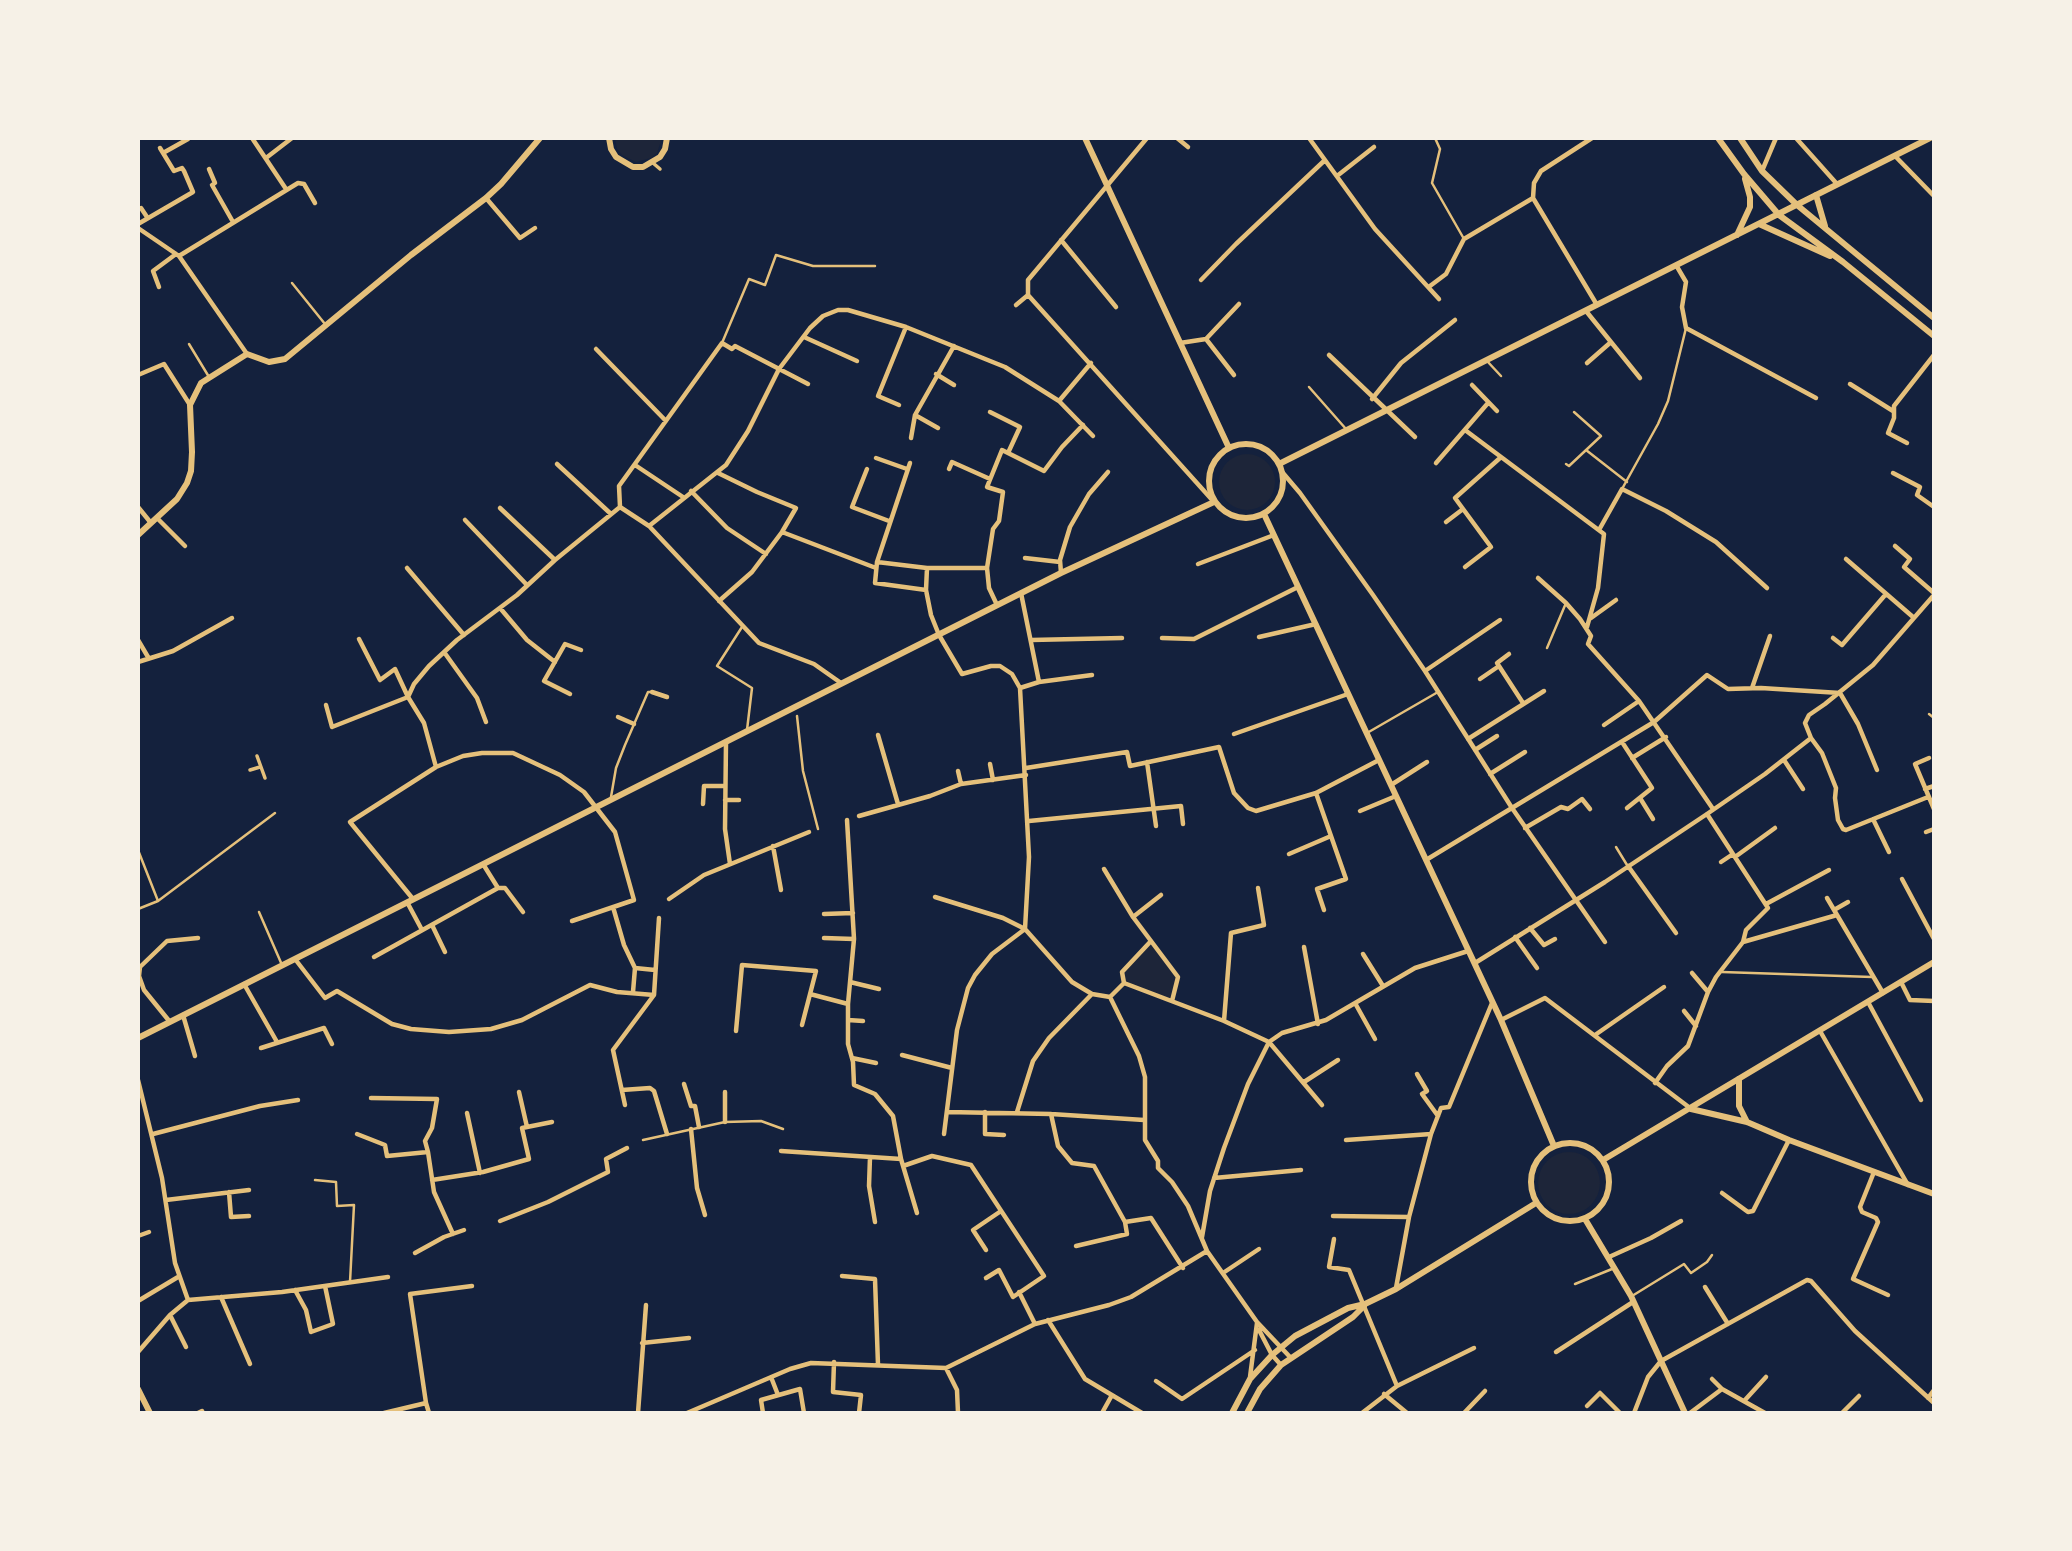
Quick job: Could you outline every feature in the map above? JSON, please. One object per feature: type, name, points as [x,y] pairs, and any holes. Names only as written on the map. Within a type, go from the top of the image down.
[{"type":"main road","points":[[138,535],[177,499],[187,483],[191,471],[190,405],[201,383],[247,354],[269,362],[285,359],[411,255],[486,198],[540,138]]},
{"type":"main road","points":[[609,138],[611,149],[624,164],[643,167],[653,163],[665,149],[667,138]]},
{"type":"main road","points":[[1085,138],[1229,448]]},
{"type":"main road","points":[[1717,138],[1779,215],[1843,262],[1934,336]]},
{"type":"main road","points":[[1740,138],[1762,171],[1797,205],[1934,318]]},
{"type":"main road","points":[[1279,464],[1930,138]]},
{"type":"main road","points":[[1732,159],[1747,149]]},
{"type":"main road","points":[[1737,235],[1750,207],[1744,174]]},
{"type":"main road","points":[[1816,195],[1826,228]]},
{"type":"main road","points":[[1759,224],[1843,262]]},
{"type":"main road","points":[[1843,262],[1846,254],[1854,253]]},
{"type":"main road","points":[[1252,444],[1273,455],[1279,464],[1283,473],[1282,492],[1272,508],[1264,514],[1254,518],[1231,516],[1214,502],[1209,490],[1212,465],[1219,455],[1229,448],[1252,444]]},
{"type":"main road","points":[[138,1038],[1061,573],[1214,502]]},
{"type":"main road","points":[[1264,514],[1501,1020],[1554,1146]]},
{"type":"main road","points":[[1603,1160],[1934,962]]},
{"type":"main road","points":[[1739,1079],[1739,1106],[1747,1122]]},
{"type":"main road","points":[[1691,1109],[1747,1122],[1934,1194]]},
{"type":"main road","points":[[1564,1143],[1586,1146],[1603,1160],[1608,1171],[1608,1194],[1595,1213],[1585,1219],[1563,1221],[1552,1218],[1536,1203],[1531,1193],[1532,1170],[1537,1160],[1554,1146],[1564,1143]]},
{"type":"main road","points":[[1232,1413],[1250,1379],[1272,1355],[1295,1336],[1348,1308],[1365,1304],[1396,1289],[1536,1203]]},
{"type":"main road","points":[[1585,1219],[1632,1299],[1687,1413]]},
{"type":"main road","points":[[1247,1413],[1260,1389],[1280,1365],[1353,1317],[1365,1304]]},
{"type":"main road","points":[[138,1389],[150,1413]]},
{"type":"street","points":[[252,138],[286,189]]},
{"type":"street","points":[[266,158],[292,138]]},
{"type":"street","points":[[1147,138],[1028,280],[1028,295],[1214,502]]},
{"type":"street","points":[[1177,138],[1188,147]]},
{"type":"street","points":[[1309,138],[1375,229],[1430,286],[1439,299]]},
{"type":"street","points":[[1592,138],[1541,171],[1534,183],[1533,198],[1597,305]]},
{"type":"street","points":[[1762,171],[1776,138]]},
{"type":"street","points":[[1796,138],[1837,185]]},
{"type":"street","points":[[163,153],[188,139]]},
{"type":"street","points":[[1337,176],[1374,147]]},
{"type":"street","points":[[160,148],[174,171],[184,171],[193,192],[138,226],[177,255],[247,354]]},
{"type":"street","points":[[1895,156],[1934,197]]},
{"type":"street","points":[[1201,280],[1325,160]]},
{"type":"street","points":[[653,163],[660,169]]},
{"type":"street","points":[[209,169],[215,183],[212,185],[233,222]]},
{"type":"street","points":[[159,287],[153,271],[286,189],[301,182],[315,202]]},
{"type":"street","points":[[486,198],[520,238],[535,228]]},
{"type":"street","points":[[1430,286],[1446,274],[1464,239],[1533,198]]},
{"type":"street","points":[[141,208],[147,218]]},
{"type":"street","points":[[1061,240],[1116,307]]},
{"type":"street","points":[[1676,265],[1686,282],[1682,307],[1686,328],[1816,398]]},
{"type":"street","points":[[1016,304],[1028,295]]},
{"type":"street","points":[[1180,343],[1206,339],[1239,304]]},
{"type":"street","points":[[649,526],[726,465],[748,431],[779,369],[816,322],[831,312],[848,310],[906,327],[1005,367],[1059,401],[1093,436]]},
{"type":"street","points":[[1586,311],[1640,377]]},
{"type":"street","points":[[1372,399],[1401,363],[1455,320]]},
{"type":"street","points":[[899,405],[878,396],[906,327]]},
{"type":"street","points":[[803,337],[857,361]]},
{"type":"street","points":[[1206,339],[1234,375]]},
{"type":"street","points":[[1587,363],[1611,342]]},
{"type":"street","points":[[620,507],[619,486],[722,344],[732,349],[735,346],[808,384]]},
{"type":"street","points":[[911,438],[915,415],[954,346]]},
{"type":"street","points":[[596,349],[666,421]]},
{"type":"street","points":[[1329,355],[1372,399],[1415,437]]},
{"type":"street","points":[[1907,443],[1888,433],[1894,406],[1933,357]]},
{"type":"street","points":[[1059,401],[1091,363]]},
{"type":"street","points":[[138,375],[163,364],[190,405]]},
{"type":"street","points":[[936,374],[954,385]]},
{"type":"street","points":[[1850,384],[1894,412]]},
{"type":"street","points":[[1472,386],[1497,411]]},
{"type":"street","points":[[1436,463],[1488,403]]},
{"type":"street","points":[[990,412],[1020,427],[1008,453]]},
{"type":"street","points":[[915,415],[938,428]]},
{"type":"street","points":[[997,605],[989,588],[987,568],[993,529],[999,521],[1003,492],[987,487],[1002,450],[1044,471],[1083,425]]},
{"type":"street","points":[[1465,430],[1604,534],[1598,588],[1587,628]]},
{"type":"street","points":[[876,458],[909,466],[876,565],[875,583],[926,590]]},
{"type":"street","points":[[1465,567],[1491,547],[1455,498],[1500,458]]},
{"type":"street","points":[[949,469],[952,462],[990,479]]},
{"type":"street","points":[[557,464],[611,514]]},
{"type":"street","points":[[635,465],[683,497]]},
{"type":"street","points":[[867,469],[852,507],[889,521]]},
{"type":"street","points":[[718,472],[796,508],[752,572],[719,601]]},
{"type":"street","points":[[1061,573],[1060,562],[1065,540],[1077,513],[1108,472]]},
{"type":"street","points":[[1893,472],[1920,487],[1917,495],[1934,507]]},
{"type":"street","points":[[1283,473],[1306,501],[1425,671],[1525,828],[1605,942]]},
{"type":"street","points":[[1599,530],[1622,489],[1716,542],[1767,588]]},
{"type":"street","points":[[691,491],[727,528],[766,554]]},
{"type":"street","points":[[138,507],[185,546]]},
{"type":"street","points":[[326,705],[332,727],[408,697],[414,684],[444,652],[620,507]]},
{"type":"street","points":[[620,507],[649,526],[759,643],[814,664],[842,684]]},
{"type":"street","points":[[500,508],[555,560]]},
{"type":"street","points":[[1446,522],[1463,509]]},
{"type":"street","points":[[466,520],[527,585]]},
{"type":"street","points":[[782,532],[876,565],[987,568]]},
{"type":"street","points":[[1198,564],[1274,535]]},
{"type":"street","points":[[1895,546],[1910,559],[1904,567],[1934,594],[1873,665],[1809,715],[1805,723],[1811,738],[1822,753],[1836,788],[1835,804],[1841,828],[1846,830],[1928,797]]},
{"type":"street","points":[[1025,558],[1060,562]]},
{"type":"street","points":[[1846,559],[1913,617]]},
{"type":"street","points":[[407,568],[464,635]]},
{"type":"street","points":[[928,568],[926,590],[931,615],[939,635],[962,674],[1000,666],[1012,674],[1020,688],[1029,821],[1025,929],[992,954],[968,988],[959,1019],[944,1134]]},
{"type":"street","points":[[1538,578],[1566,603],[1587,628],[1591,636],[1588,644],[1639,701],[1713,809]]},
{"type":"street","points":[[1162,638],[1194,639],[1298,587]]},
{"type":"street","points":[[1021,593],[1039,682]]},
{"type":"street","points":[[1833,638],[1842,645],[1886,594]]},
{"type":"street","points":[[1590,619],[1616,600]]},
{"type":"street","points":[[500,608],[527,640],[555,662]]},
{"type":"street","points":[[138,662],[173,651],[232,618]]},
{"type":"street","points":[[1425,671],[1500,620]]},
{"type":"street","points":[[1259,637],[1315,624]]},
{"type":"street","points":[[1752,688],[1770,636]]},
{"type":"street","points":[[1031,640],[1122,638]]},
{"type":"street","points":[[359,639],[380,680],[394,669],[424,723],[436,767]]},
{"type":"street","points":[[138,640],[148,657]]},
{"type":"street","points":[[570,694],[544,681],[565,644],[581,650]]},
{"type":"street","points":[[444,652],[472,690],[486,722]]},
{"type":"street","points":[[1509,654],[1497,663],[1523,703]]},
{"type":"street","points":[[1480,679],[1499,666]]},
{"type":"street","points":[[1020,688],[1039,682],[1092,675]]},
{"type":"street","points":[[1426,860],[1654,722],[1707,675],[1728,689],[1840,693]]},
{"type":"street","points":[[1468,739],[1544,691]]},
{"type":"street","points":[[652,692],[667,697]]},
{"type":"street","points":[[1840,693],[1858,724],[1877,770]]},
{"type":"street","points":[[1234,734],[1348,694]]},
{"type":"street","points":[[1604,725],[1639,701]]},
{"type":"street","points":[[618,717],[634,724]]},
{"type":"street","points":[[878,735],[898,804]]},
{"type":"street","points":[[1475,750],[1497,736]]},
{"type":"street","points":[[1632,758],[1666,737]]},
{"type":"street","points":[[1474,964],[1707,814],[1811,738]]},
{"type":"street","points":[[726,742],[725,837],[730,864]]},
{"type":"street","points":[[1622,742],[1652,788],[1627,808]]},
{"type":"street","points":[[1026,768],[1128,752],[1130,766],[1219,747],[1234,793],[1248,808],[1256,811],[1316,793],[1379,760]]},
{"type":"street","points":[[1490,774],[1525,752]]},
{"type":"street","points":[[422,930],[410,901],[350,822],[436,767],[463,756],[482,753],[513,753],[560,775],[584,792],[614,827],[634,900],[572,921]]},
{"type":"street","points":[[257,756],[265,778]]},
{"type":"street","points":[[1929,758],[1915,764],[1934,809]]},
{"type":"street","points":[[1784,760],[1804,789]]},
{"type":"street","points":[[1147,762],[1156,826]]},
{"type":"street","points":[[1391,785],[1427,762]]},
{"type":"street","points":[[990,764],[993,780]]},
{"type":"street","points":[[250,770],[260,767]]},
{"type":"street","points":[[958,771],[961,784]]},
{"type":"street","points":[[859,816],[930,796],[961,784],[1026,775]]},
{"type":"street","points":[[703,804],[704,786],[726,786]]},
{"type":"street","points":[[1925,789],[1934,786]]},
{"type":"street","points":[[1316,793],[1346,879],[1317,889],[1324,910]]},
{"type":"street","points":[[1360,811],[1396,796]]},
{"type":"street","points":[[1525,828],[1561,807],[1568,809],[1582,799],[1590,809]]},
{"type":"street","points":[[1640,799],[1653,819]]},
{"type":"street","points":[[725,800],[738,800]]},
{"type":"street","points":[[1029,821],[1181,806],[1183,824]]},
{"type":"street","points":[[1655,1083],[1667,1066],[1685,1050],[1696,1027],[1707,992],[1743,942],[1746,929],[1767,909],[1707,814]]},
{"type":"street","points":[[1872,819],[1889,852]]},
{"type":"street","points":[[846,820],[854,939],[848,1004],[848,1044],[855,1085],[875,1094],[893,1116],[901,1159],[917,1213]]},
{"type":"street","points":[[1721,862],[1775,828]]},
{"type":"street","points":[[1926,832],[1934,829]]},
{"type":"street","points":[[669,899],[704,875],[808,832]]},
{"type":"street","points":[[1289,854],[1331,836]]},
{"type":"street","points":[[773,846],[781,890]]},
{"type":"street","points":[[483,864],[498,888]]},
{"type":"street","points":[[1628,866],[1676,933]]},
{"type":"street","points":[[1104,869],[1133,917],[1178,977],[1171,1000]]},
{"type":"street","points":[[1766,904],[1829,870]]},
{"type":"street","points":[[1902,879],[1934,939]]},
{"type":"street","points":[[374,957],[498,888],[505,888],[523,912]]},
{"type":"street","points":[[1224,1021],[1231,933],[1264,925],[1258,888]]},
{"type":"street","points":[[1133,917],[1161,895]]},
{"type":"street","points":[[935,897],[1003,918],[1025,929],[1072,982],[1092,994],[1110,997]]},
{"type":"street","points":[[1827,898],[1883,993]]},
{"type":"street","points":[[1743,942],[1835,912],[1848,902]]},
{"type":"street","points":[[613,907],[624,945],[635,968],[633,992]]},
{"type":"street","points":[[824,914],[853,913]]},
{"type":"street","points":[[625,1105],[613,1050],[654,995],[659,918]]},
{"type":"street","points":[[432,925],[445,952]]},
{"type":"street","points":[[1530,928],[1544,945],[1555,939]]},
{"type":"street","points":[[1515,937],[1536,968]]},
{"type":"street","points":[[170,1022],[144,989],[139,976],[140,967],[167,941],[198,938]]},
{"type":"street","points":[[824,938],[854,939]]},
{"type":"street","points":[[1124,983],[1122,971],[1151,941]]},
{"type":"street","points":[[1304,947],[1318,1024]]},
{"type":"street","points":[[1202,1237],[1214,1178],[1241,1101],[1269,1042],[1282,1033],[1318,1024],[1415,968],[1468,951]]},
{"type":"street","points":[[1363,954],[1383,986]]},
{"type":"street","points":[[295,959],[325,998],[337,991],[392,1024],[411,1029],[449,1032],[509,1025],[590,985],[617,992],[654,995]]},
{"type":"street","points":[[736,1031],[742,965],[816,971],[802,1025]]},
{"type":"street","points":[[635,968],[656,970]]},
{"type":"street","points":[[1692,973],[1707,992]]},
{"type":"street","points":[[850,982],[879,989]]},
{"type":"street","points":[[1901,982],[1910,1000],[1933,1001],[1934,1007]]},
{"type":"street","points":[[1110,997],[1124,983]]},
{"type":"street","points":[[1124,983],[1224,1021],[1269,1042],[1322,1105]]},
{"type":"street","points":[[244,984],[277,1042]]},
{"type":"street","points":[[1595,1035],[1664,987]]},
{"type":"street","points":[[810,994],[848,1004]]},
{"type":"street","points":[[1017,1112],[1033,1061],[1062,1023],[1092,994]]},
{"type":"street","points":[[1110,997],[1139,1055],[1145,1077],[1145,1140],[1158,1161],[1158,1168],[1172,1182],[1188,1206],[1207,1251],[1257,1322],[1290,1357]]},
{"type":"street","points":[[1501,1020],[1540,998],[1545,998],[1691,1109]]},
{"type":"street","points":[[1867,1002],[1921,1100]]},
{"type":"street","points":[[1355,1003],[1375,1039]]},
{"type":"street","points":[[1396,1289],[1409,1217],[1431,1134],[1441,1108],[1449,1107],[1492,1003]]},
{"type":"street","points":[[1684,1011],[1696,1027]]},
{"type":"street","points":[[183,1015],[195,1055]]},
{"type":"street","points":[[848,1020],[863,1021]]},
{"type":"street","points":[[261,1048],[324,1028],[332,1044]]},
{"type":"street","points":[[1820,1031],[1908,1185]]},
{"type":"street","points":[[902,1055],[952,1068]]},
{"type":"street","points":[[852,1058],[877,1063]]},
{"type":"street","points":[[1304,1082],[1338,1060]]},
{"type":"street","points":[[1417,1074],[1427,1091],[1422,1094],[1438,1116]]},
{"type":"street","points":[[138,1080],[153,1135],[178,1277],[188,1300]]},
{"type":"street","points":[[684,1084],[691,1106],[695,1106],[699,1127]]},
{"type":"street","points":[[622,1090],[650,1088],[654,1091],[667,1135]]},
{"type":"street","points":[[519,1092],[527,1127]]},
{"type":"street","points":[[724,1092],[726,1122]]},
{"type":"street","points":[[371,1098],[436,1100],[432,1128],[425,1141],[434,1192],[453,1234]]},
{"type":"street","points":[[153,1135],[261,1106],[298,1100]]},
{"type":"street","points":[[947,1112],[1017,1112],[1144,1120]]},
{"type":"street","points":[[985,1112],[985,1134],[1004,1135]]},
{"type":"street","points":[[467,1113],[480,1173]]},
{"type":"street","points":[[1051,1114],[1058,1146],[1072,1163],[1094,1166],[1125,1222],[1127,1234],[1076,1246]]},
{"type":"street","points":[[432,1180],[480,1173],[529,1159],[522,1128],[552,1122]]},
{"type":"street","points":[[691,1129],[697,1188],[705,1215]]},
{"type":"street","points":[[357,1134],[385,1144],[387,1156],[428,1152]]},
{"type":"street","points":[[1346,1140],[1431,1134]]},
{"type":"street","points":[[1722,1193],[1748,1212],[1753,1211],[1789,1140]]},
{"type":"street","points":[[500,1221],[548,1202],[608,1172],[606,1159],[627,1148]]},
{"type":"street","points":[[781,1151],[901,1159]]},
{"type":"street","points":[[903,1166],[932,1156],[971,1166],[1044,1276],[1013,1297],[999,1270],[986,1278]]},
{"type":"street","points":[[870,1157],[869,1186],[875,1222]]},
{"type":"street","points":[[1214,1178],[1301,1170]]},
{"type":"street","points":[[1874,1172],[1860,1207],[1862,1212],[1876,1218],[1878,1222],[1853,1279],[1888,1295]]},
{"type":"street","points":[[166,1200],[249,1190]]},
{"type":"street","points":[[229,1192],[231,1217],[249,1216]]},
{"type":"street","points":[[986,1250],[972,1230],[1001,1211]]},
{"type":"street","points":[[1333,1216],[1409,1217]]},
{"type":"street","points":[[1125,1222],[1151,1217],[1183,1268]]},
{"type":"street","points":[[1609,1257],[1681,1221]]},
{"type":"street","points":[[415,1253],[464,1230]]},
{"type":"street","points":[[138,1236],[149,1232]]},
{"type":"street","points":[[1334,1239],[1329,1267],[1349,1270],[1397,1386]]},
{"type":"street","points":[[1223,1273],[1259,1249]]},
{"type":"street","points":[[687,1413],[801,1365],[834,1363],[946,1368],[1035,1324],[1120,1302],[1183,1268],[1207,1251]]},
{"type":"street","points":[[842,1276],[875,1279],[878,1365]]},
{"type":"street","points":[[138,1301],[178,1277]]},
{"type":"street","points":[[138,1352],[170,1315],[188,1300],[295,1290],[388,1277]]},
{"type":"street","points":[[1634,1413],[1648,1377],[1661,1361],[1807,1280],[1811,1281],[1855,1331],[1934,1403]]},
{"type":"street","points":[[295,1290],[306,1310],[311,1332],[333,1324],[325,1286]]},
{"type":"street","points":[[429,1413],[410,1294],[472,1286]]},
{"type":"street","points":[[1705,1287],[1728,1324]]},
{"type":"street","points":[[1019,1292],[1035,1324]]},
{"type":"street","points":[[221,1297],[250,1364]]},
{"type":"street","points":[[1556,1352],[1632,1299]]},
{"type":"street","points":[[638,1413],[646,1305]]},
{"type":"street","points":[[170,1315],[186,1347]]},
{"type":"street","points":[[1048,1320],[1086,1379],[1142,1413]]},
{"type":"street","points":[[1250,1379],[1257,1322]]},
{"type":"street","points":[[1257,1322],[1260,1334],[1280,1365]]},
{"type":"street","points":[[642,1343],[689,1338]]},
{"type":"street","points":[[1362,1413],[1397,1386],[1474,1348]]},
{"type":"street","points":[[1156,1381],[1182,1399],[1255,1350]]},
{"type":"street","points":[[834,1363],[833,1392],[861,1395],[859,1413]]},
{"type":"street","points":[[946,1368],[957,1390],[958,1413]]},
{"type":"street","points":[[771,1377],[778,1395]]},
{"type":"street","points":[[1745,1400],[1766,1377]]},
{"type":"street","points":[[1712,1379],[1722,1389],[1765,1413]]},
{"type":"street","points":[[764,1413],[761,1400],[800,1389],[804,1413]]},
{"type":"street","points":[[1687,1413],[1722,1389]]},
{"type":"street","points":[[1928,1398],[1934,1390]]},
{"type":"street","points":[[1464,1413],[1485,1391]]},
{"type":"street","points":[[1587,1406],[1600,1393],[1620,1413]]},
{"type":"street","points":[[1384,1394],[1407,1413]]},
{"type":"street","points":[[1102,1413],[1112,1395]]},
{"type":"street","points":[[1842,1413],[1859,1396]]},
{"type":"street","points":[[384,1413],[426,1403]]},
{"type":"lane","points":[[1435,138],[1440,149],[1432,183],[1464,239]]},
{"type":"lane","points":[[722,344],[749,279],[765,285],[776,255],[813,266],[875,266]]},
{"type":"lane","points":[[292,283],[327,327]]},
{"type":"lane","points":[[1622,489],[1668,401],[1686,328]]},
{"type":"lane","points":[[189,344],[209,377]]},
{"type":"lane","points":[[1487,360],[1502,376]]},
{"type":"lane","points":[[1309,387],[1347,430]]},
{"type":"lane","points":[[1566,464],[1569,466],[1601,436],[1574,412]]},
{"type":"lane","points":[[1586,450],[1627,482]]},
{"type":"lane","points":[[1546,649],[1566,603]]},
{"type":"lane","points":[[742,627],[717,666],[752,688],[747,731]]},
{"type":"lane","points":[[610,800],[617,768],[634,724],[648,692],[652,692]]},
{"type":"lane","points":[[1367,733],[1438,692]]},
{"type":"lane","points":[[1929,714],[1934,718]]},
{"type":"lane","points":[[797,716],[803,771],[818,829]]},
{"type":"lane","points":[[138,909],[158,901],[275,813]]},
{"type":"lane","points":[[1616,847],[1628,866]]},
{"type":"lane","points":[[138,850],[158,901]]},
{"type":"lane","points":[[259,912],[282,965]]},
{"type":"lane","points":[[1720,972],[1872,976]]},
{"type":"lane","points":[[643,1140],[726,1122],[761,1121],[783,1129]]},
{"type":"lane","points":[[316,1180],[336,1182],[337,1206],[354,1205],[350,1282]]},
{"type":"lane","points":[[1632,1299],[1684,1264],[1691,1273],[1712,1255]]},
{"type":"lane","points":[[1575,1284],[1615,1268]]},
{"type":"shaded area","points":[[615,138],[662,138],[657,153],[651,158],[636,162],[622,155],[617,149]]},
{"type":"shaded area","points":[[1241,454],[1253,454],[1263,458],[1271,466],[1275,482],[1271,498],[1263,506],[1253,510],[1241,510],[1231,506],[1223,498],[1219,488],[1219,476],[1223,466],[1231,458]]},
{"type":"shaded area","points":[[1151,941],[1178,977],[1172,1001],[1124,983],[1122,972]]},
{"type":"shaded area","points":[[1569,1152],[1581,1154],[1591,1161],[1598,1171],[1598,1195],[1591,1205],[1581,1212],[1569,1214],[1557,1212],[1547,1205],[1540,1195],[1538,1183],[1540,1171],[1547,1161],[1557,1154]]}]
